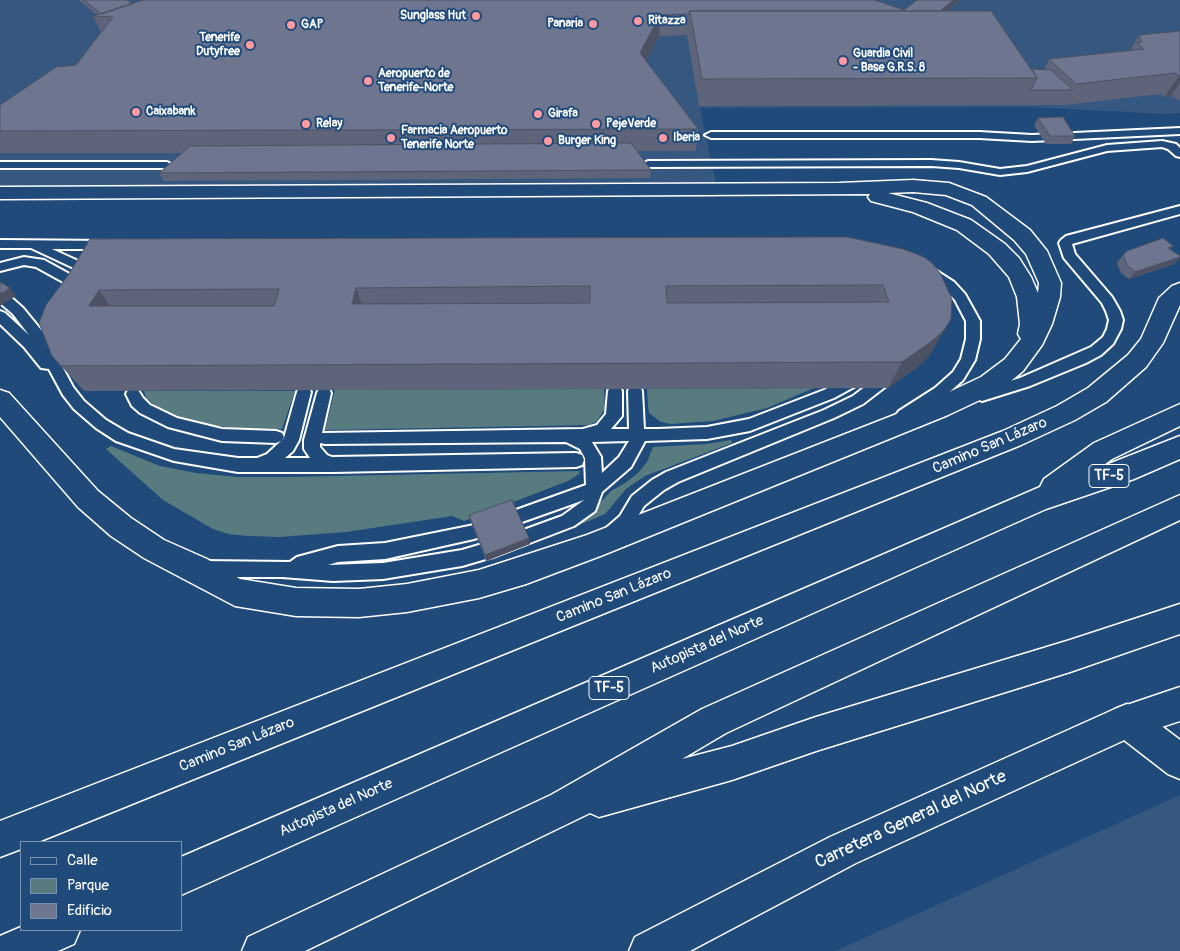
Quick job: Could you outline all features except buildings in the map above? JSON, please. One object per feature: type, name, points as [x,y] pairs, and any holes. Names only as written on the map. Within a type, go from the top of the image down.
[{"type":"main road","points":[[833,189],[920,207],[964,225],[997,249],[1016,270],[1028,296],[1032,324],[1027,350]]},
{"type":"main road","points":[[0,193],[886,190],[930,196],[949,202],[985,222],[1018,250],[1036,281],[1040,296],[1040,324],[1027,350],[1014,365],[990,384],[939,408],[592,546],[526,570],[479,584],[408,598],[359,603],[296,602],[236,592],[196,569],[154,549],[121,527],[88,499],[0,400]]},
{"type":"main road","name":"Camino San Lázaro","points":[[0,839],[1002,442],[1066,413],[1097,394],[1137,362],[1150,343],[1167,304],[1180,291]]},
{"type":"main road","points":[[1037,500],[1103,450],[1180,414]]},
{"type":"main road","name":"Autopista del Norte","points":[[182,876],[1037,500],[1124,471],[1180,447]]},
{"type":"main road","points":[[262,951],[564,808],[714,721],[1180,507]]},
{"type":"main road","points":[[564,808],[732,764],[816,734],[1070,656],[1180,619]]},
{"type":"main road","name":"Carretera General del Norte","points":[[649,951],[842,850],[1127,721],[1180,704]]},
{"type":"main road","points":[[1127,721],[1180,762]]},
{"type":"main road","points":[[11,951],[58,931]]},
{"type":"lane","points":[[979,135],[1028,130],[1180,125]]},
{"type":"lane","points":[[711,135],[979,135],[1032,138],[1095,137],[1180,131]]},
{"type":"lane","points":[[1095,137],[1107,148]]},
{"type":"lane","points":[[648,164],[932,163],[959,165],[1000,172],[1027,169],[1107,148],[1162,144],[1172,146],[1180,154]]},
{"type":"lane","points":[[0,165],[167,166]]},
{"type":"lane","points":[[939,408],[1025,382],[1096,351],[1108,340],[1116,320],[1107,300],[1069,255],[1065,243],[1076,237],[1180,210]]},
{"type":"lane","points":[[0,244],[123,245]]},
{"type":"lane","points":[[34,245],[94,273],[106,286]]},
{"type":"lane","points":[[0,267],[24,261],[39,263],[79,285],[83,293],[79,302]]},
{"type":"lane","points":[[857,440],[914,409],[940,392],[958,376],[968,360],[973,339],[973,321],[968,310],[960,297],[948,285],[938,276],[916,263]]},
{"type":"lane","points":[[0,295],[27,320],[41,340],[68,391]]},
{"type":"lane","points":[[0,316],[29,343],[79,405],[101,424],[145,446],[174,455],[206,461],[250,465],[576,460]]},
{"type":"lane","points":[[27,320],[32,323],[47,322]]},
{"type":"lane","points":[[325,438],[707,433],[750,425],[829,394],[854,381],[869,370],[903,360],[874,390],[858,400],[829,414],[658,485],[638,501],[626,521],[616,531],[592,546]]},
{"type":"lane","points":[[573,436],[602,429],[609,423],[616,409],[615,391]]},
{"type":"lane","points":[[594,489],[628,458],[637,442],[635,391]]},
{"type":"lane","points":[[250,465],[273,459],[287,446],[291,440],[304,392]]},
{"type":"lane","points":[[324,393],[312,440],[312,449],[322,460],[333,465]]},
{"type":"lane","points":[[133,394],[137,402],[145,408],[173,424],[222,435],[276,437]]},
{"type":"lane","points":[[196,569],[282,569],[333,572],[383,571],[462,558],[496,548],[568,521],[589,506],[593,498],[594,464],[590,450],[573,436]]},
{"type":"shaded area","points":[[0,0],[1180,0],[1180,113],[1165,114],[1029,107],[700,108],[719,197],[0,200]]},
{"type":"shaded area","points":[[1180,795],[1180,951],[835,951]]},
{"type":"green space","points":[[814,388],[767,408],[713,421],[671,424],[661,422],[649,413],[647,389]]},
{"type":"green space","points":[[604,389],[605,409],[597,421],[589,425],[325,430],[335,390]]},
{"type":"green space","points":[[144,391],[295,391],[282,429],[243,429],[210,425],[180,418],[157,407],[146,398]]},
{"type":"green space","points":[[731,440],[732,443],[645,476],[626,489],[605,514],[577,526],[576,524],[586,518],[611,491],[638,473],[647,462],[653,447],[707,444]]},
{"type":"green space","points":[[111,446],[160,466],[196,473],[238,477],[580,471],[579,474],[568,481],[464,521],[452,516],[346,532],[279,537],[248,536],[228,534],[213,529],[163,500],[106,449]]},
{"type":"place","name":"Sunglass Hut","points":[[476,16]]},
{"type":"place","name":"Ritazza","points":[[638,21]]},
{"type":"place","name":"Panaria","points":[[593,24]]},
{"type":"place","name":"GAP","points":[[291,25]]},
{"type":"place","name":"Tenerife Dutyfree","points":[[250,45]]},
{"type":"place","name":"Guardia Civil - Base G.R.S. 8","points":[[843,61]]},
{"type":"place","name":"Aeropuerto de Tenerife-Norte","points":[[368,81]]},
{"type":"place","name":"Caixabank","points":[[136,112]]},
{"type":"place","name":"Girafa","points":[[538,114]]},
{"type":"place","name":"Relay","points":[[306,124]]},
{"type":"place","name":"PejeVerde","points":[[596,124]]},
{"type":"place","name":"Farmacia Aeropuerto Tenerife Norte","points":[[391,138]]},
{"type":"place","name":"Iberia","points":[[663,138]]},
{"type":"place","name":"Burger King","points":[[548,141]]}]
